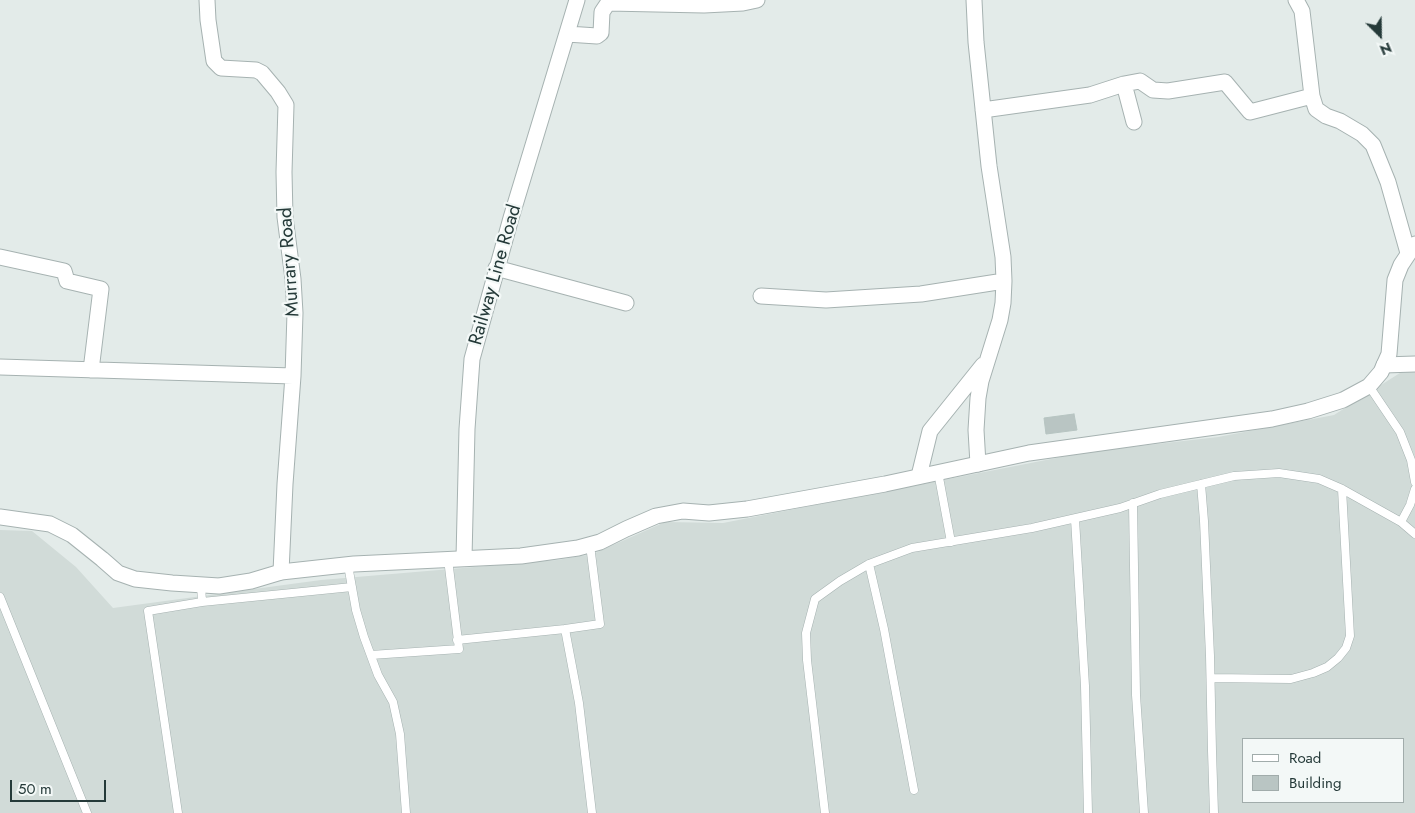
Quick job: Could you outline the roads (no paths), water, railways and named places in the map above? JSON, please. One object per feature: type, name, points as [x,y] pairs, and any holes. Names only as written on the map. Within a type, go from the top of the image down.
[{"type":"street","name":"Murrary Road","points":[[207,0],[214,61],[221,68],[256,70],[262,73],[286,105],[284,164],[286,217],[294,279],[295,313],[281,572]]},
{"type":"street","name":"Railway Line Road","points":[[464,558],[466,429],[472,359],[496,268],[577,0]]},
{"type":"street","points":[[566,34],[597,36],[601,34],[602,12],[608,4],[743,3],[757,0]]},
{"type":"street","points":[[974,0],[989,166],[1004,257],[1003,303],[1000,320],[976,409],[978,464]]},
{"type":"street","points":[[0,517],[50,524],[72,535],[118,574],[135,579],[219,586],[251,581],[281,572],[348,565],[521,556],[578,548],[600,542],[626,528],[656,516],[683,511],[709,513],[747,509],[1029,453],[1272,419],[1344,400],[1369,386],[1384,365],[1388,354],[1395,280],[1412,249],[1373,145],[1362,134],[1316,109],[1312,96],[1302,11],[1296,0]]},
{"type":"street","points":[[983,110],[1090,95],[1140,80],[1153,90],[1168,91],[1225,82],[1250,112],[1312,96]]},
{"type":"street","points":[[1124,84],[1134,122]]},
{"type":"street","points":[[0,257],[64,270],[67,280],[101,289],[91,370]]},
{"type":"street","points":[[496,268],[626,303]]},
{"type":"street","points":[[761,296],[826,300],[921,294],[1004,280]]},
{"type":"street","points":[[919,476],[930,431],[989,358]]},
{"type":"street","points":[[1384,365],[1415,364]]},
{"type":"street","points":[[0,367],[293,376]]},
{"type":"lane","points":[[1369,386],[1400,432],[1411,460],[1415,482]]},
{"type":"lane","points":[[938,472],[952,542]]},
{"type":"lane","points":[[825,813],[807,660],[806,633],[815,599],[840,581],[869,564],[912,548],[1075,519],[1120,508],[1160,494],[1234,476],[1279,473],[1319,479],[1342,489],[1401,522],[1415,534]]},
{"type":"lane","points":[[1201,484],[1211,678],[1214,813]]},
{"type":"lane","points":[[1211,678],[1291,678],[1313,673],[1327,667],[1346,648],[1350,636],[1342,489]]},
{"type":"lane","points":[[1401,522],[1410,505],[1415,489]]},
{"type":"lane","points":[[1133,503],[1136,695],[1144,813]]},
{"type":"lane","points":[[1075,519],[1084,686],[1088,813]]},
{"type":"lane","points":[[457,640],[600,624],[590,545]]},
{"type":"lane","points":[[371,656],[459,648],[448,559]]},
{"type":"lane","points":[[869,564],[884,629],[914,790]]},
{"type":"lane","points":[[348,565],[356,610],[378,676],[392,702],[400,734],[406,813]]},
{"type":"lane","points":[[200,585],[202,602]]},
{"type":"lane","points":[[178,813],[148,611],[202,602],[352,587]]},
{"type":"lane","points":[[0,597],[87,813]]},
{"type":"lane","points":[[565,629],[578,703],[592,813]]}]
